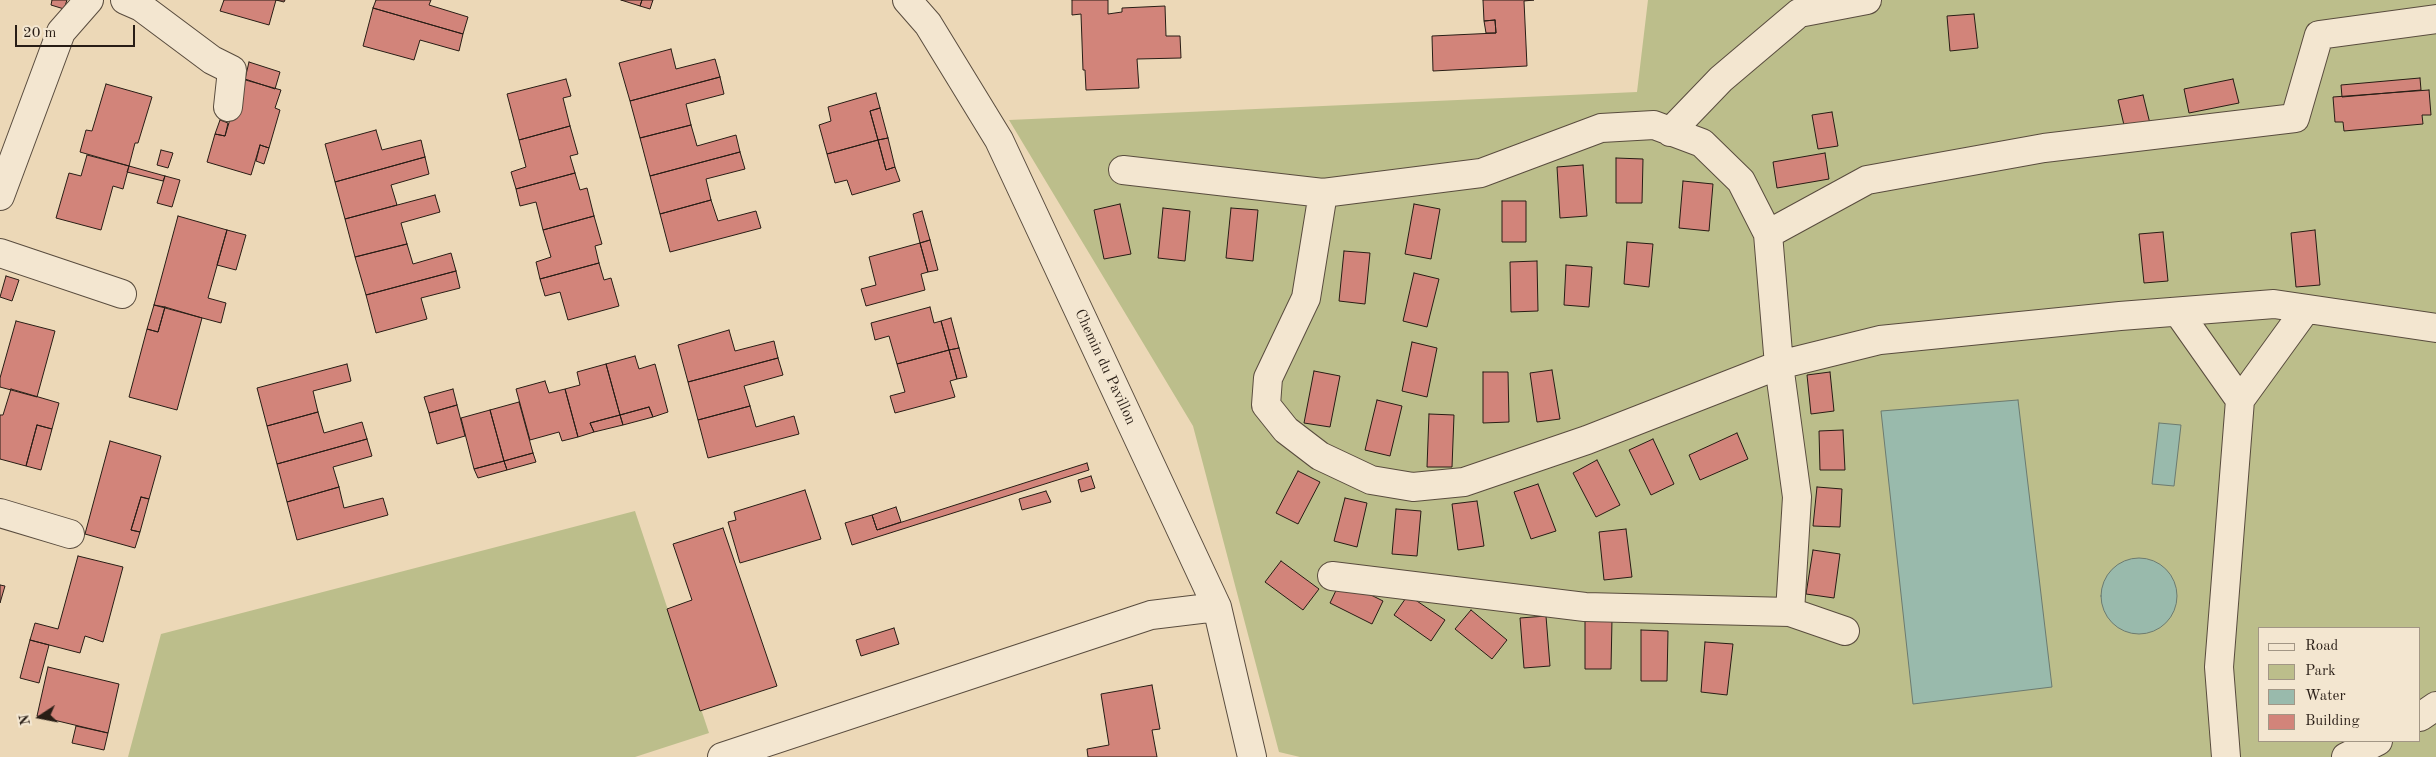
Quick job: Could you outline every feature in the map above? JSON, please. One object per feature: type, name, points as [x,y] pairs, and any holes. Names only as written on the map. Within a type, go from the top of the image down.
[{"type":"street","points":[[0,196],[61,32],[89,0]]},
{"type":"street","points":[[125,0],[141,6],[212,60],[232,70],[228,107]]},
{"type":"street","name":"Chemin du Pavillon","points":[[907,0],[928,24],[999,140],[1217,607],[1252,757]]},
{"type":"street","points":[[1670,132],[1721,79],[1799,12],[1868,0]]},
{"type":"street","points":[[1768,234],[1868,180],[2044,148],[2295,118],[2319,35],[2436,17],[2429,0]]},
{"type":"street","points":[[1123,170],[1323,193],[1481,173],[1602,128],[1654,125],[1702,143],[1741,181],[1768,234],[1779,365],[1797,497],[1790,612]]},
{"type":"street","points":[[1323,193],[1306,298],[1268,378],[1266,405],[1286,430],[1320,456],[1371,480],[1413,487],[1464,482],[1586,440],[1779,365],[1880,340],[2274,304],[2436,328]]},
{"type":"street","points":[[0,253],[122,294]]},
{"type":"street","points":[[2226,757],[2219,667],[2240,400],[2306,308]]},
{"type":"street","points":[[2178,312],[2240,400]]},
{"type":"street","points":[[0,513],[70,534]]},
{"type":"street","points":[[1332,576],[1585,606],[1790,612],[1845,631]]},
{"type":"street","points":[[722,757],[1151,615],[1217,607]]},
{"type":"street","points":[[2421,716],[2436,706]]},
{"type":"street","points":[[2346,757],[2376,742]]},
{"type":"green space","points":[[1648,0],[2436,0],[2436,757],[1300,757],[1279,752],[1193,426],[1009,120],[1637,92]]},
{"type":"green space","points":[[635,511],[709,733],[635,757],[128,757],[161,634]]},
{"type":"water","points":[[2018,400],[2052,687],[1913,704],[1881,411]]},
{"type":"water","points":[[2159,423],[2181,425],[2174,486],[2152,484]]},
{"type":"water","points":[[2139,558],[2153,561],[2166,569],[2174,582],[2177,596],[2174,610],[2166,623],[2153,631],[2139,634],[2125,631],[2112,623],[2104,610],[2101,596],[2104,582],[2112,569],[2125,561]]},
{"type":"building","points":[[52,0],[67,0],[64,9],[51,5]]},
{"type":"building","points":[[224,0],[276,0],[269,25],[220,11]]},
{"type":"building","points":[[376,0],[431,0],[429,5],[468,17],[463,34],[373,8]]},
{"type":"building","points":[[621,0],[642,0],[640,6]]},
{"type":"building","points":[[642,0],[653,0],[650,9],[640,6]]},
{"type":"building","points":[[1072,0],[1108,0],[1108,14],[1122,12],[1122,8],[1165,6],[1166,36],[1180,36],[1181,58],[1137,59],[1139,88],[1086,90],[1085,70],[1083,70],[1081,14],[1072,15]]},
{"type":"building","points":[[1483,0],[1534,0],[1524,1],[1527,66],[1433,71],[1432,36],[1496,33],[1495,20],[1484,21]]},
{"type":"building","points":[[373,8],[463,34],[459,51],[420,40],[414,60],[363,46]]},
{"type":"building","points":[[1974,14],[1978,48],[1950,51],[1947,16]]},
{"type":"building","points":[[1495,20],[1496,33],[1486,33],[1484,21]]},
{"type":"building","points":[[671,49],[676,69],[715,59],[720,77],[630,101],[619,63]]},
{"type":"building","points":[[249,62],[280,72],[275,89],[245,79]]},
{"type":"building","points":[[720,77],[724,94],[686,104],[691,125],[640,138],[630,101]]},
{"type":"building","points":[[2420,78],[2421,90],[2342,97],[2341,85]]},
{"type":"building","points":[[242,79],[281,90],[275,108],[280,110],[269,148],[260,145],[251,175],[207,162],[215,134],[225,136]]},
{"type":"building","points":[[566,79],[571,96],[563,98],[570,126],[519,140],[507,94]]},
{"type":"building","points":[[2233,79],[2239,103],[2189,113],[2184,89]]},
{"type":"building","points":[[106,84],[152,97],[138,143],[135,143],[129,166],[80,152],[86,130],[92,131]]},
{"type":"building","points":[[2429,90],[2431,115],[2422,115],[2423,124],[2344,131],[2343,122],[2335,122],[2333,97]]},
{"type":"building","points":[[876,93],[880,108],[870,111],[878,140],[827,154],[819,125],[831,121],[828,107]]},
{"type":"building","points":[[2143,95],[2155,144],[2130,150],[2118,100]]},
{"type":"building","points":[[880,108],[888,138],[878,140],[870,111]]},
{"type":"building","points":[[1832,112],[1838,146],[1818,149],[1812,115]]},
{"type":"building","points":[[220,120],[228,123],[225,136],[215,134]]},
{"type":"building","points":[[691,125],[697,146],[736,135],[740,152],[650,176],[640,138]]},
{"type":"building","points":[[570,126],[578,154],[570,156],[575,173],[516,189],[511,172],[526,167],[519,140]]},
{"type":"building","points":[[376,130],[382,150],[421,140],[425,157],[335,182],[325,144]]},
{"type":"building","points":[[888,138],[895,167],[886,170],[878,140]]},
{"type":"building","points":[[878,140],[886,170],[895,167],[900,181],[852,195],[847,180],[835,183],[827,154]]},
{"type":"building","points":[[260,145],[269,148],[264,164],[256,161]]},
{"type":"building","points":[[161,150],[173,153],[168,168],[157,165]]},
{"type":"building","points":[[740,152],[745,169],[706,179],[711,200],[660,214],[650,176]]},
{"type":"building","points":[[1825,153],[1829,179],[1777,188],[1773,162]]},
{"type":"building","points":[[87,155],[129,166],[123,189],[113,186],[101,230],[56,218],[69,173],[81,176]]},
{"type":"building","points":[[425,157],[429,174],[391,185],[397,205],[345,219],[335,182]]},
{"type":"building","points":[[1616,158],[1643,159],[1642,203],[1616,203]]},
{"type":"building","points":[[1583,165],[1587,216],[1560,218],[1557,167]]},
{"type":"building","points":[[129,166],[165,176],[163,181],[127,172]]},
{"type":"building","points":[[575,173],[580,190],[587,188],[594,216],[543,230],[536,202],[520,206],[516,189]]},
{"type":"building","points":[[165,176],[180,180],[172,207],[157,203]]},
{"type":"building","points":[[1683,181],[1713,184],[1709,231],[1679,228]]},
{"type":"building","points":[[435,195],[440,212],[401,223],[407,244],[355,257],[345,219]]},
{"type":"building","points":[[711,200],[718,221],[756,211],[761,228],[670,252],[660,214]]},
{"type":"building","points":[[1502,201],[1526,201],[1526,242],[1502,242]]},
{"type":"building","points":[[1120,204],[1131,254],[1104,259],[1094,210]]},
{"type":"building","points":[[1414,204],[1440,209],[1431,259],[1405,254]]},
{"type":"building","points":[[1163,208],[1190,211],[1185,261],[1158,258]]},
{"type":"building","points":[[1231,208],[1258,210],[1253,261],[1226,258]]},
{"type":"building","points":[[922,211],[930,240],[920,243],[913,214]]},
{"type":"building","points":[[178,216],[227,230],[208,298],[226,303],[221,323],[154,305]]},
{"type":"building","points":[[594,216],[602,244],[595,246],[599,263],[540,279],[536,262],[551,257],[543,230]]},
{"type":"building","points":[[227,230],[246,235],[236,270],[217,265]]},
{"type":"building","points":[[2315,230],[2320,285],[2296,287],[2291,233]]},
{"type":"building","points":[[2163,232],[2168,281],[2144,283],[2139,234]]},
{"type":"building","points":[[930,240],[938,270],[928,272],[920,243]]},
{"type":"building","points":[[1627,242],[1653,244],[1649,287],[1624,284]]},
{"type":"building","points":[[920,243],[928,272],[921,274],[925,290],[866,306],[861,289],[876,285],[869,257]]},
{"type":"building","points":[[407,244],[413,264],[451,253],[456,271],[366,295],[355,257]]},
{"type":"building","points":[[1344,251],[1370,253],[1365,304],[1339,301]]},
{"type":"building","points":[[1537,261],[1538,311],[1511,312],[1510,262]]},
{"type":"building","points":[[599,263],[604,280],[611,278],[619,306],[568,320],[560,292],[545,296],[540,279]]},
{"type":"building","points":[[1566,265],[1592,267],[1589,307],[1564,305]]},
{"type":"building","points":[[456,271],[460,288],[421,298],[427,319],[376,333],[366,295]]},
{"type":"building","points":[[1414,273],[1439,279],[1427,327],[1403,321]]},
{"type":"building","points":[[6,276],[19,280],[12,301],[0,297]]},
{"type":"building","points":[[154,305],[165,307],[158,332],[147,329]]},
{"type":"building","points":[[165,307],[202,318],[177,410],[129,397],[147,329],[158,332]]},
{"type":"building","points":[[930,307],[934,323],[941,321],[949,350],[897,364],[889,336],[875,340],[871,323]]},
{"type":"building","points":[[951,318],[959,348],[949,350],[941,321]]},
{"type":"building","points":[[16,321],[55,331],[37,397],[0,387],[0,378]]},
{"type":"building","points":[[729,330],[735,351],[774,341],[778,358],[688,382],[678,345]]},
{"type":"building","points":[[1412,342],[1437,348],[1427,397],[1402,391]]},
{"type":"building","points":[[959,348],[967,377],[957,379],[949,350]]},
{"type":"building","points":[[949,350],[957,379],[950,381],[955,397],[895,413],[890,396],[905,392],[897,364]]},
{"type":"building","points":[[635,356],[639,369],[655,364],[668,412],[653,417],[649,407],[620,415],[606,364]]},
{"type":"building","points":[[778,358],[783,375],[744,386],[750,406],[698,420],[688,382]]},
{"type":"building","points":[[347,364],[351,381],[313,391],[318,412],[267,426],[257,388]]},
{"type":"building","points":[[606,364],[620,415],[590,423],[594,432],[578,437],[565,389],[580,385],[577,372]]},
{"type":"building","points":[[1552,370],[1560,419],[1537,422],[1530,373]]},
{"type":"building","points":[[1314,371],[1340,376],[1330,427],[1304,423]]},
{"type":"building","points":[[1483,372],[1508,372],[1509,422],[1483,423]]},
{"type":"building","points":[[1830,372],[1834,411],[1811,414],[1807,375]]},
{"type":"building","points":[[545,381],[549,393],[565,389],[578,437],[562,441],[559,432],[530,440],[516,389]]},
{"type":"building","points":[[11,389],[59,403],[52,429],[37,425],[26,466],[0,459],[0,415],[3,415]]},
{"type":"building","points":[[453,389],[457,405],[429,413],[424,397]]},
{"type":"building","points":[[1377,400],[1402,406],[1390,456],[1365,450]]},
{"type":"building","points":[[519,402],[533,453],[504,461],[490,410]]},
{"type":"building","points":[[457,405],[465,436],[437,444],[429,413]]},
{"type":"building","points":[[750,406],[756,427],[794,416],[799,434],[708,458],[698,420]]},
{"type":"building","points":[[649,407],[653,417],[623,425],[620,415]]},
{"type":"building","points":[[490,410],[504,461],[474,469],[461,418]]},
{"type":"building","points":[[318,412],[324,433],[362,422],[367,439],[277,464],[267,426]]},
{"type":"building","points":[[1429,414],[1454,415],[1452,467],[1427,467]]},
{"type":"building","points":[[620,415],[623,425],[594,432],[590,423]]},
{"type":"building","points":[[37,425],[52,429],[41,470],[26,466]]},
{"type":"building","points":[[1843,430],[1845,470],[1820,470],[1819,431]]},
{"type":"building","points":[[1737,433],[1748,459],[1700,480],[1689,455]]},
{"type":"building","points":[[367,439],[372,456],[333,467],[339,487],[287,502],[277,464]]},
{"type":"building","points":[[1653,439],[1674,484],[1651,495],[1629,450]]},
{"type":"building","points":[[110,441],[161,456],[149,499],[141,497],[131,530],[140,532],[135,548],[85,534]]},
{"type":"building","points":[[533,453],[536,462],[507,470],[504,461]]},
{"type":"building","points":[[1597,460],[1620,505],[1596,517],[1573,473]]},
{"type":"building","points":[[504,461],[507,470],[478,478],[474,469]]},
{"type":"building","points":[[1087,463],[1089,470],[852,545],[845,523],[872,515],[877,530]]},
{"type":"building","points":[[1298,471],[1320,482],[1298,524],[1276,513]]},
{"type":"building","points":[[1091,476],[1095,488],[1081,492],[1078,480]]},
{"type":"building","points":[[1538,484],[1556,531],[1531,539],[1514,492]]},
{"type":"building","points":[[339,487],[344,508],[383,498],[388,515],[297,540],[287,502]]},
{"type":"building","points":[[1817,487],[1842,489],[1840,527],[1813,526]]},
{"type":"building","points":[[805,490],[821,539],[740,563],[728,522],[736,520],[734,512]]},
{"type":"building","points":[[1046,491],[1051,502],[1022,510],[1019,499]]},
{"type":"building","points":[[141,497],[149,499],[140,532],[131,530]]},
{"type":"building","points":[[1345,498],[1367,503],[1357,547],[1334,541]]},
{"type":"building","points":[[1477,501],[1484,546],[1458,550],[1452,504]]},
{"type":"building","points":[[896,507],[901,522],[877,530],[872,515]]},
{"type":"building","points":[[1396,509],[1421,511],[1417,556],[1392,554]]},
{"type":"building","points":[[723,528],[777,686],[700,711],[667,609],[692,600],[673,544]]},
{"type":"building","points":[[1626,529],[1632,577],[1604,580],[1599,532]]},
{"type":"building","points":[[1813,550],[1840,554],[1834,598],[1806,594]]},
{"type":"building","points":[[78,556],[123,567],[103,642],[85,636],[80,653],[30,640],[35,623],[58,629]]},
{"type":"building","points":[[1281,561],[1319,589],[1303,610],[1265,582]]},
{"type":"building","points":[[1341,580],[1383,601],[1372,624],[1330,603]]},
{"type":"building","points":[[0,585],[5,586],[0,603]]},
{"type":"building","points":[[1408,595],[1445,620],[1431,641],[1394,615]]},
{"type":"building","points":[[1471,610],[1507,640],[1492,659],[1455,629]]},
{"type":"building","points":[[1546,616],[1550,666],[1524,668],[1520,618]]},
{"type":"building","points":[[1585,619],[1612,619],[1611,669],[1585,669]]},
{"type":"building","points":[[894,628],[899,644],[861,656],[856,640]]},
{"type":"building","points":[[1641,630],[1668,631],[1667,681],[1641,681]]},
{"type":"building","points":[[30,640],[49,645],[39,683],[20,678]]},
{"type":"building","points":[[1705,642],[1733,644],[1727,695],[1701,692]]},
{"type":"building","points":[[48,667],[119,684],[108,733],[37,716]]},
{"type":"building","points":[[1152,685],[1160,729],[1152,730],[1157,757],[1088,757],[1087,749],[1109,745],[1101,694]]},
{"type":"building","points":[[76,726],[108,733],[104,750],[72,743]]}]
